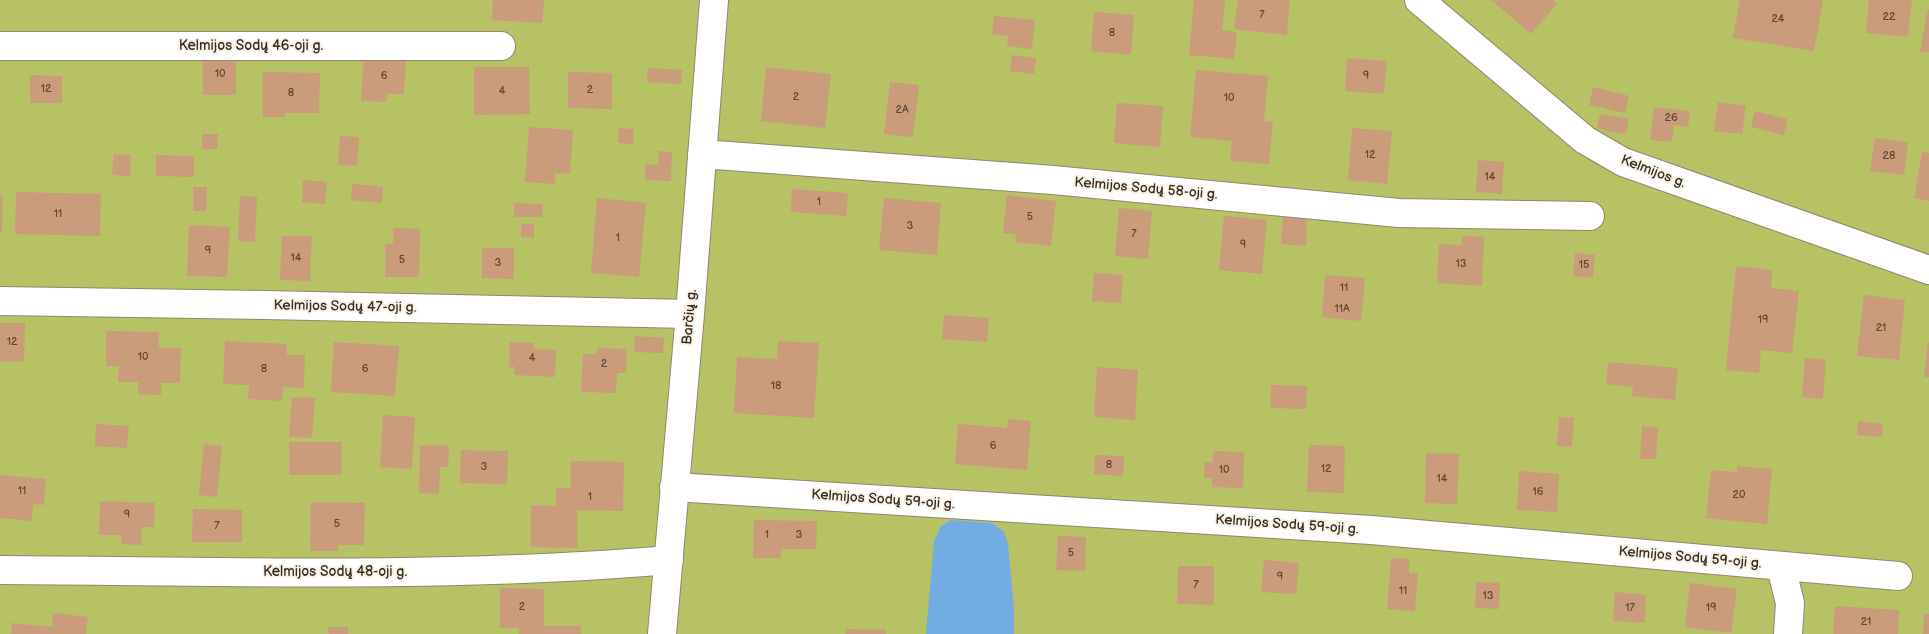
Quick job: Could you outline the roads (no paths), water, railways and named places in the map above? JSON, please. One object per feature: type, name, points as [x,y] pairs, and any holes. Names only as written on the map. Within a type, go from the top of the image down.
[{"type":"street","name":"Barčių g.","points":[[662,634],[690,314],[714,0]]},
{"type":"street","name":"Kelmijos g.","points":[[1419,0],[1585,140],[1623,162],[1929,270]]},
{"type":"street","name":"Kelmijos Sodų 46-oji g.","points":[[0,46],[501,46]]},
{"type":"street","name":"Kelmijos Sodų 58-oji g.","points":[[702,154],[1054,180],[1399,213],[1590,216]]},
{"type":"street","name":"Kelmijos Sodų 47-oji g.","points":[[0,301],[690,314]]},
{"type":"street","name":"Kelmijos Sodų 59-oji g.","points":[[674,487],[1370,530],[1898,576]]},
{"type":"street","name":"Kelmijos Sodų 48-oji g.","points":[[0,570],[401,572],[592,566],[669,560]]},
{"type":"street","points":[[1781,566],[1790,603],[1788,634]]},
{"type":"water","points":[[951,520],[992,523],[1004,532],[1008,544],[1014,610],[1014,634],[926,634],[934,541],[941,526]]}]
